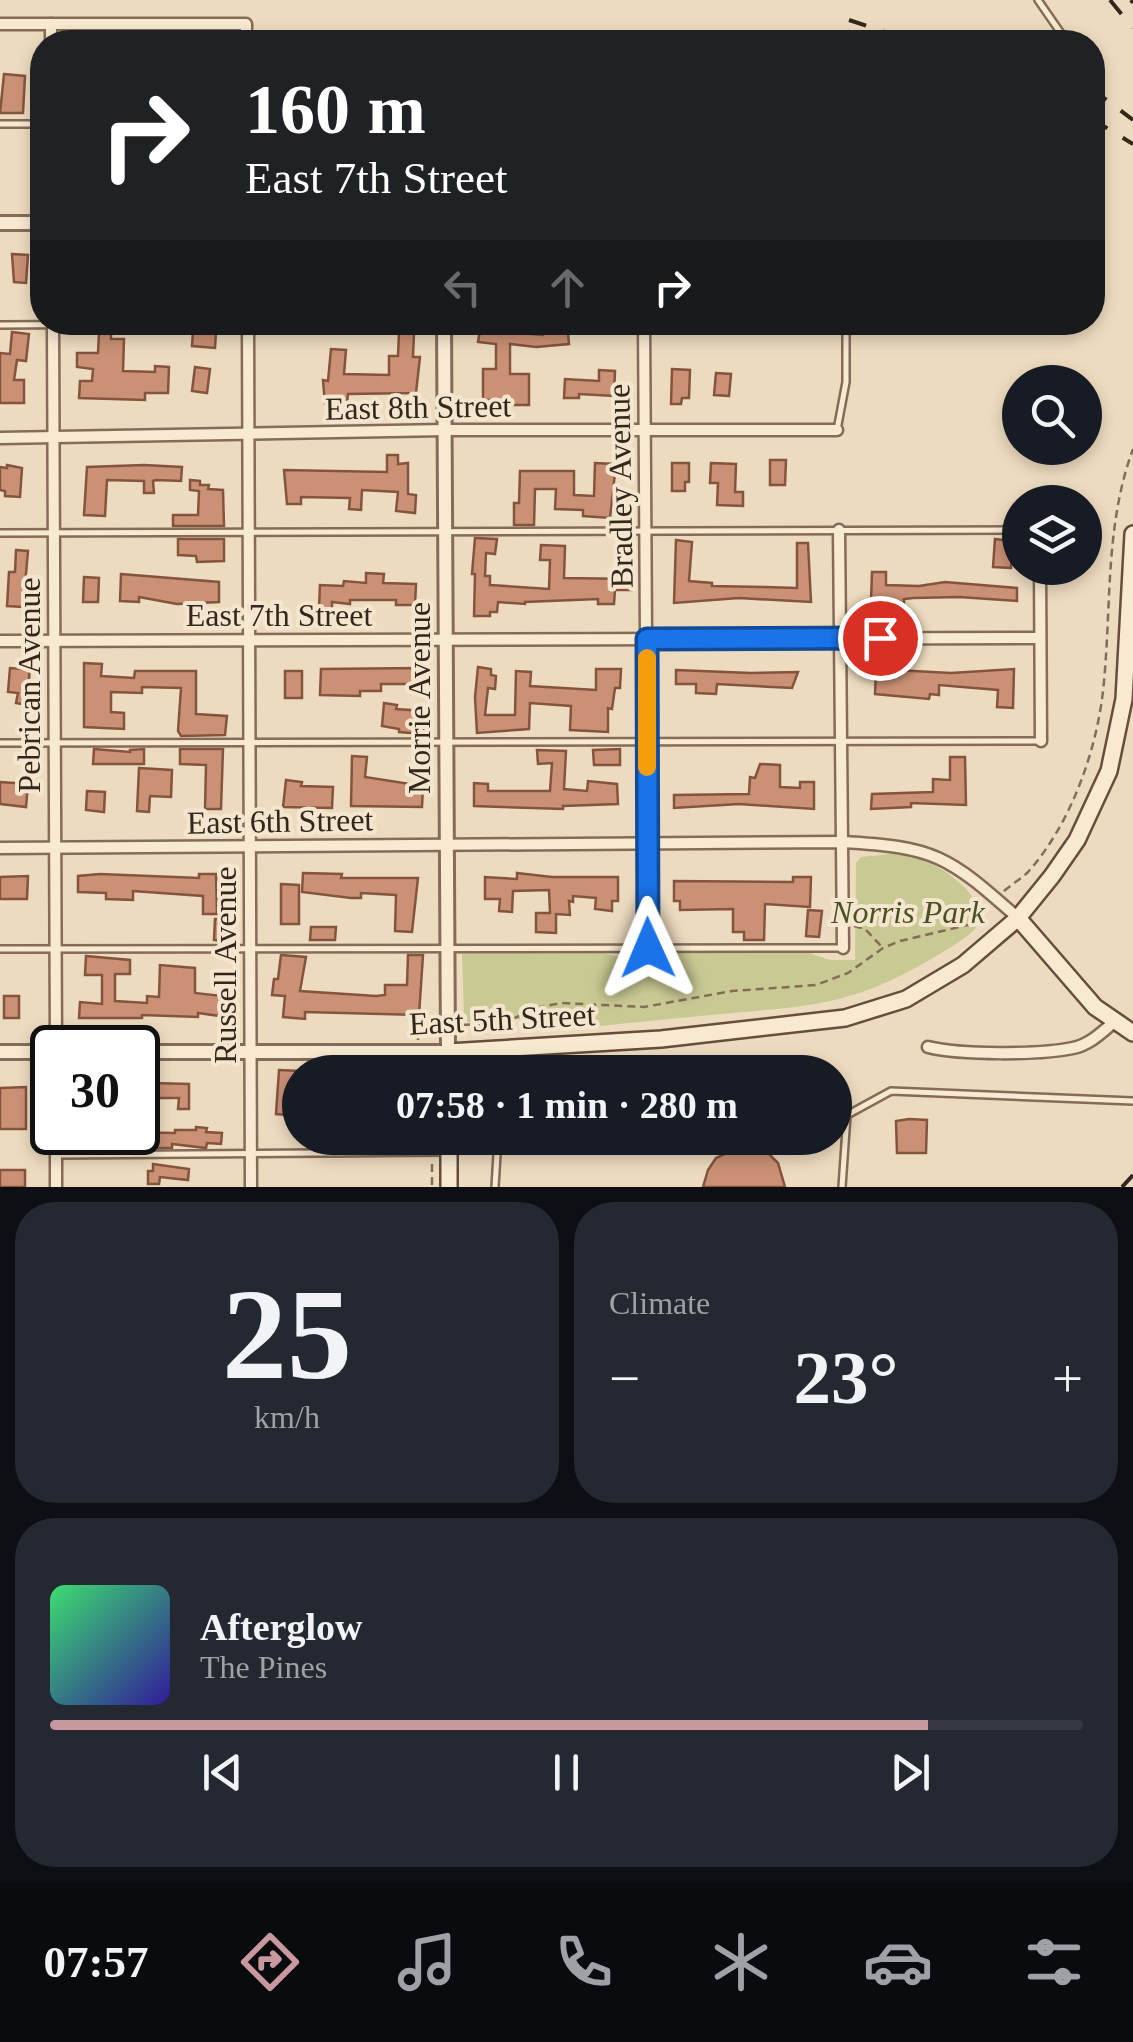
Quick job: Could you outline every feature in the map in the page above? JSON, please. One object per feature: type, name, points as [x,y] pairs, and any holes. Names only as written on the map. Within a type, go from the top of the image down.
[{"type":"main road","name":"East 5th Street","points":[[448,1052],[661,1039],[869,1012],[935,984],[991,944],[1018,918],[1076,840],[1110,771],[1124,699],[1133,534]]},
{"type":"main road","points":[[1018,918],[1094,1007],[1133,1033]]},
{"type":"main road","points":[[444,1155],[449,1187]]},
{"type":"street","points":[[0,24],[246,24],[246,30]]},
{"type":"street","points":[[51,24],[51,30]]},
{"type":"street","points":[[0,223],[30,223]]},
{"type":"street","name":"Pebrican Avenue","points":[[53,335],[54,1025]]},
{"type":"street","name":"Russell Avenue","points":[[248,335],[251,1187]]},
{"type":"street","name":"Morrie Avenue","points":[[444,335],[448,1052]]},
{"type":"street","name":"Bradley Avenue","points":[[644,335],[648,948]]},
{"type":"street","name":"East 8th Street","points":[[0,438],[445,430],[837,430]]},
{"type":"street","points":[[840,530],[843,948]]},
{"type":"street","points":[[1040,585],[1041,741]]},
{"type":"street","name":"East 7th Street","points":[[0,641],[1039,638]]},
{"type":"street","name":"East 6th Street","points":[[0,848],[842,842],[926,851],[972,876],[1018,918]]},
{"type":"street","points":[[928,1047],[954,1054],[1075,1048],[1094,1040],[1113,1023]]},
{"type":"street","points":[[0,1052],[30,1051]]},
{"type":"street","name":"East 5th Street","points":[[160,1052],[448,1052]]},
{"type":"street","points":[[56,1155],[56,1187]]},
{"type":"lane","points":[[1038,0],[1059,30]]},
{"type":"lane","points":[[0,124],[30,124]]},
{"type":"lane","points":[[0,325],[30,324]]},
{"type":"lane","points":[[837,430],[846,382],[846,335]]},
{"type":"lane","points":[[0,533],[1002,530]]},
{"type":"lane","points":[[0,743],[1041,741]]},
{"type":"lane","points":[[0,949],[843,948]]},
{"type":"lane","points":[[852,1112],[891,1091],[1133,1102]]},
{"type":"lane","points":[[160,1154],[282,1153]]},
{"type":"lane","points":[[495,1187],[497,1155]]},
{"type":"lane","points":[[842,1187],[844,1155]]},
{"type":"path","points":[[447,1025],[504,1023],[540,1007],[561,1003],[644,1006],[732,991],[816,985],[848,973],[882,948],[915,936],[968,925],[1039,858],[1066,813],[1098,724],[1114,519],[1133,449]]},
{"type":"path","points":[[843,927],[862,926],[882,948]]},
{"type":"path","points":[[432,1187],[441,1155]]},
{"type":"green space","name":"Norris Park","points":[[890,854],[930,863],[948,874],[973,898],[981,915],[975,929],[959,942],[877,986],[806,1005],[572,1029],[544,1025],[543,1018],[468,1022],[464,1018],[462,954],[603,953],[635,961],[658,961],[659,955],[676,952],[812,950],[812,954],[830,960],[855,960],[856,863],[861,857]]},
{"type":"building","points":[[4,74],[25,76],[23,113],[0,113]]},
{"type":"building","points":[[12,254],[28,255],[26,283],[14,282]]},
{"type":"building","points":[[12,332],[29,334],[26,361],[17,360],[14,380],[24,380],[24,403],[0,403],[0,353],[10,354]]},
{"type":"building","points":[[99,335],[124,339],[123,371],[155,372],[155,366],[169,367],[168,393],[145,393],[145,400],[79,398],[80,381],[92,381],[93,369],[77,367],[77,353],[98,353]]},
{"type":"building","points":[[193,335],[216,335],[215,348],[192,346]]},
{"type":"building","points":[[399,335],[414,335],[413,357],[420,357],[416,393],[348,394],[347,404],[325,404],[323,380],[328,381],[331,349],[346,350],[344,374],[389,375],[389,356],[398,356]]},
{"type":"building","points":[[479,335],[568,335],[569,344],[510,344],[510,374],[529,374],[529,405],[512,405],[512,400],[483,400],[483,369],[496,369],[496,344],[478,342]]},
{"type":"building","points":[[195,367],[210,369],[207,393],[192,391]]},
{"type":"building","points":[[672,369],[690,370],[689,398],[682,398],[681,404],[671,404]]},
{"type":"building","points":[[599,370],[615,371],[614,396],[579,394],[579,398],[564,398],[565,379],[599,381]]},
{"type":"building","points":[[716,373],[731,374],[729,396],[714,395]]},
{"type":"building","points":[[387,455],[398,455],[398,464],[408,463],[408,494],[416,495],[415,513],[396,511],[398,492],[362,490],[361,510],[349,509],[350,498],[301,497],[301,504],[287,504],[284,470],[387,472]]},
{"type":"building","points":[[770,460],[786,460],[785,485],[770,485]]},
{"type":"building","points":[[595,463],[616,464],[610,518],[583,516],[583,510],[555,509],[556,489],[535,489],[534,525],[514,525],[520,471],[574,471],[574,495],[594,496]]},
{"type":"building","points":[[672,463],[689,463],[685,491],[672,491]]},
{"type":"building","points":[[711,463],[736,464],[735,492],[743,492],[743,506],[717,505],[718,483],[710,483]]},
{"type":"building","points":[[0,467],[22,468],[20,497],[5,496],[5,491],[0,490]]},
{"type":"building","points":[[87,467],[182,467],[181,481],[156,480],[154,493],[144,493],[144,481],[107,480],[105,516],[84,515]]},
{"type":"building","points":[[190,480],[209,485],[208,489],[223,490],[224,526],[173,526],[173,515],[198,515],[199,491],[190,490]]},
{"type":"building","points":[[475,538],[497,539],[495,554],[486,553],[485,576],[490,576],[490,585],[549,589],[550,560],[540,560],[541,545],[565,546],[564,578],[631,579],[631,590],[615,590],[614,604],[598,604],[598,599],[498,602],[497,612],[474,616]]},
{"type":"building","points":[[178,539],[224,539],[224,561],[197,562],[196,556],[178,555]]},
{"type":"building","points":[[995,539],[1002,540],[1002,568],[993,567]]},
{"type":"building","points":[[676,540],[692,542],[689,581],[712,586],[797,588],[797,543],[808,543],[811,602],[739,598],[674,603]]},
{"type":"building","points":[[16,550],[28,551],[23,607],[7,606],[9,572],[15,572]]},
{"type":"building","points":[[872,572],[886,572],[886,585],[945,582],[1017,588],[1017,601],[959,597],[904,599],[904,604],[871,601]]},
{"type":"building","points":[[366,573],[384,574],[383,583],[416,584],[415,605],[396,605],[396,600],[350,600],[350,604],[332,602],[332,609],[319,608],[320,585],[366,583]]},
{"type":"building","points":[[121,574],[219,582],[219,602],[177,604],[139,597],[139,602],[120,601]]},
{"type":"building","points":[[84,577],[99,578],[98,602],[83,602]]},
{"type":"building","points":[[84,663],[102,664],[101,676],[134,678],[135,671],[196,671],[196,714],[227,716],[225,735],[181,736],[181,688],[142,687],[142,693],[111,692],[111,712],[124,713],[124,729],[84,727]]},
{"type":"building","points":[[30,666],[27,705],[16,703],[18,693],[8,692],[10,668]]},
{"type":"building","points":[[478,667],[491,669],[491,675],[496,676],[495,689],[488,688],[485,715],[515,715],[516,671],[531,672],[530,686],[596,690],[596,669],[621,669],[620,688],[615,688],[612,709],[608,708],[608,732],[570,730],[571,706],[530,703],[529,729],[477,733]]},
{"type":"building","points":[[420,668],[420,684],[381,684],[381,691],[360,691],[360,696],[320,695],[321,669]]},
{"type":"building","points":[[876,669],[951,673],[1014,669],[1013,708],[997,707],[998,690],[939,685],[939,695],[930,694],[929,699],[875,694]]},
{"type":"building","points":[[676,670],[798,672],[792,688],[717,684],[716,694],[696,693],[696,684],[676,684]]},
{"type":"building","points":[[285,671],[302,671],[302,698],[285,698]]},
{"type":"building","points":[[384,703],[397,705],[396,709],[424,711],[423,734],[382,726]]},
{"type":"building","points":[[94,749],[144,749],[144,764],[93,764]]},
{"type":"building","points":[[180,749],[223,749],[221,809],[205,809],[206,765],[180,764]]},
{"type":"building","points":[[620,749],[620,765],[594,765],[593,750]]},
{"type":"building","points":[[537,750],[566,751],[564,789],[587,791],[588,781],[617,784],[618,804],[563,809],[474,806],[474,783],[488,784],[488,791],[550,791],[552,763],[538,764]]},
{"type":"building","points":[[352,756],[367,757],[365,777],[423,786],[422,807],[351,806]]},
{"type":"building","points":[[950,757],[965,757],[966,805],[911,803],[911,807],[871,809],[872,794],[933,792],[933,779],[950,780]]},
{"type":"building","points":[[760,764],[780,765],[780,787],[800,788],[800,782],[814,782],[814,809],[739,804],[674,808],[674,795],[749,794],[750,777],[755,778]]},
{"type":"building","points":[[139,768],[172,770],[171,797],[150,796],[149,812],[137,811]]},
{"type":"building","points":[[286,780],[302,782],[301,786],[333,787],[332,808],[283,807]]},
{"type":"building","points":[[0,782],[28,784],[26,807],[0,804]]},
{"type":"building","points":[[87,791],[105,792],[104,812],[86,810]]},
{"type":"building","points":[[303,873],[342,874],[341,878],[418,878],[412,932],[395,931],[396,895],[361,893],[361,898],[351,898],[302,892]]},
{"type":"building","points":[[517,873],[618,877],[618,901],[612,901],[612,911],[595,909],[596,898],[573,896],[573,902],[569,901],[570,915],[556,914],[556,933],[536,932],[536,913],[550,913],[549,890],[513,891],[512,912],[499,911],[500,899],[485,899],[485,877],[517,879]]},
{"type":"building","points":[[199,874],[216,874],[217,914],[203,914],[203,896],[133,891],[133,900],[106,899],[106,893],[78,892],[78,876],[199,878]]},
{"type":"building","points":[[28,876],[27,899],[0,899],[0,877]]},
{"type":"building","points":[[793,877],[811,877],[810,907],[765,904],[764,940],[744,940],[744,932],[733,932],[733,909],[680,910],[680,901],[674,901],[674,881],[793,882]]},
{"type":"building","points":[[281,884],[299,885],[299,924],[281,924]]},
{"type":"building","points":[[808,910],[822,911],[819,937],[806,936]]},
{"type":"building","points":[[215,919],[230,920],[229,942],[214,940]]},
{"type":"building","points":[[311,927],[336,927],[335,940],[310,940]]},
{"type":"building","points":[[281,955],[306,957],[300,991],[376,996],[385,995],[385,985],[407,985],[408,955],[423,955],[419,1015],[305,1012],[305,1019],[283,1017],[285,996],[272,995]]},
{"type":"building","points":[[86,956],[130,960],[130,974],[115,974],[115,1001],[147,1003],[147,996],[159,997],[160,965],[195,968],[195,993],[222,996],[220,1016],[198,1013],[198,1017],[79,1018],[80,1002],[102,1004],[102,975],[85,975]]},
{"type":"building","points":[[4,996],[19,996],[19,1018],[4,1018]]},
{"type":"building","points":[[279,1070],[282,1070],[282,1114],[276,1114]]},
{"type":"building","points":[[160,1083],[189,1084],[189,1109],[178,1109],[179,1098],[160,1098]]},
{"type":"building","points":[[26,1087],[26,1129],[0,1129],[0,1088]]},
{"type":"building","points":[[927,1120],[926,1153],[897,1153],[896,1121]]},
{"type":"building","points":[[207,1128],[206,1132],[222,1133],[221,1144],[207,1143],[206,1148],[172,1144],[172,1148],[160,1148],[160,1133]]},
{"type":"building","points":[[770,1155],[778,1163],[785,1187],[703,1187],[716,1158]]},
{"type":"building","points":[[153,1164],[189,1169],[188,1180],[160,1177],[159,1184],[148,1184],[148,1171],[153,1171]]},
{"type":"building","points":[[0,1170],[25,1170],[25,1187],[0,1187]]},
{"type":"railway","points":[[1110,0],[1133,28]]},
{"type":"railway","points":[[849,20],[879,30]]},
{"type":"railway","points":[[1105,99],[1133,120]]},
{"type":"railway","points":[[1105,127],[1133,144]]},
{"type":"railway","points":[[1122,1187],[1133,1175]]},
{"type":"slow traffic","points":[[647,658],[647,767]]},
{"type":"route","points":[[648,948],[647,639],[880,638]]}]
